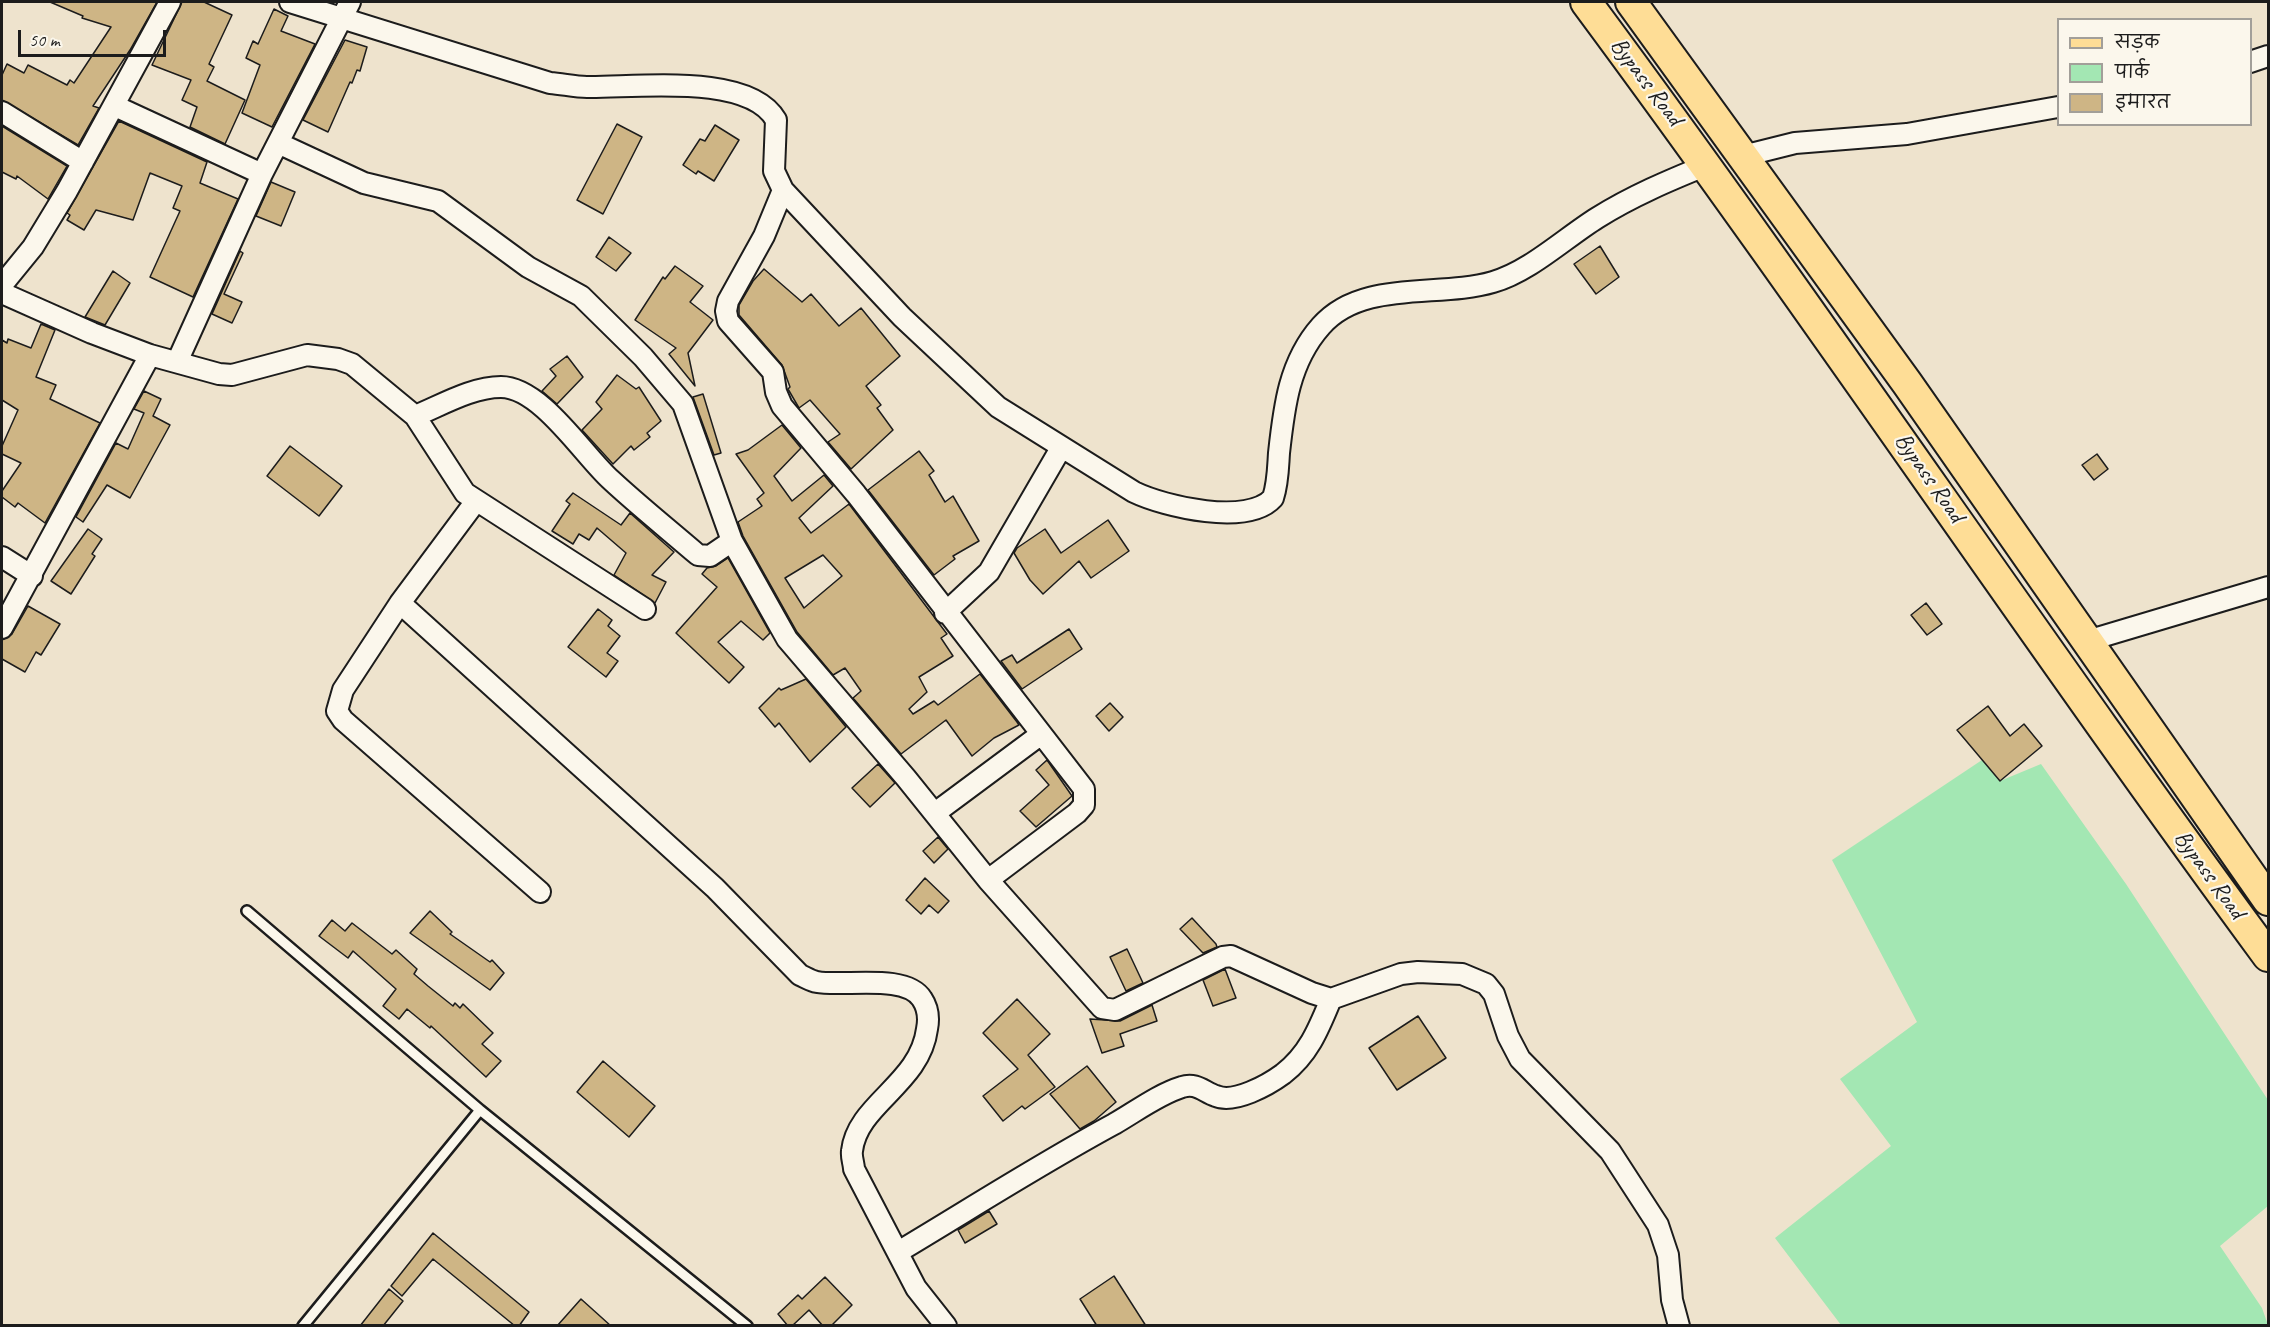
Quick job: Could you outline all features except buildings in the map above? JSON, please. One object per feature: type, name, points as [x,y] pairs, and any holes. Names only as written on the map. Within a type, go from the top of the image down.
[{"type":"main road","name":"Bypass Road","points":[[1586,2],[1707,165],[2057,662],[2268,956]]},
{"type":"main road","name":"Bypass Road","points":[[1631,2],[1907,382],[2268,900]]},
{"type":"street","points":[[2,285],[33,247],[83,162],[170,2]]},
{"type":"street","points":[[290,2],[346,9],[550,83],[586,87],[702,85],[747,98],[766,108],[776,120],[774,171],[783,190],[902,317],[998,407],[1061,448],[1157,503],[1233,512],[1258,509],[1274,498],[1285,396],[1303,352],[1322,325],[1347,306],[1383,295],[1467,289],[1496,281],[1539,258],[1597,218],[1660,184],[1707,165]]},
{"type":"street","points":[[177,362],[262,174],[346,9]]},
{"type":"street","points":[[2252,61],[2268,56]]},
{"type":"street","points":[[114,106],[262,174]]},
{"type":"street","points":[[1743,156],[1795,143],[1907,134],[2057,107]]},
{"type":"street","points":[[2,111],[83,162]]},
{"type":"street","points":[[278,143],[364,183],[438,201],[528,267],[581,296],[643,357],[683,404],[732,541],[787,639],[935,813],[988,880],[1096,1003],[1108,1010],[1115,1010],[1224,957],[1231,956],[1312,993],[1331,999],[1401,974],[1418,972],[1462,974],[1486,984],[1494,994],[1508,1036],[1520,1059],[1610,1151],[1658,1226],[1668,1254],[1672,1300],[1679,1326]]},
{"type":"street","points":[[783,190],[764,236],[728,301],[726,311],[728,321],[773,372],[776,392],[782,406],[856,494],[945,613],[1084,789],[1084,805],[988,880]]},
{"type":"street","points":[[2,293],[62,321],[150,355],[232,375],[294,357],[320,356],[338,359],[365,373],[415,416],[465,493],[645,609]]},
{"type":"street","points":[[2,628],[150,355]]},
{"type":"street","points":[[415,416],[480,389],[503,387],[519,392],[533,400],[569,433],[609,479],[698,555],[710,556],[732,541]]},
{"type":"street","points":[[945,613],[989,572],[1061,448]]},
{"type":"street","points":[[476,501],[399,603],[343,690],[337,711],[343,720],[540,892]]},
{"type":"street","points":[[2,557],[32,576]]},
{"type":"street","points":[[2087,640],[2268,587]]},
{"type":"street","points":[[399,603],[715,888],[800,975],[817,982],[892,984],[910,989],[922,998],[929,1018],[926,1040],[918,1060],[871,1111],[857,1134],[852,1151],[854,1169],[916,1288],[946,1326]]},
{"type":"street","points":[[935,813],[1040,735]]},
{"type":"street","points":[[898,1252],[1089,1138],[1182,1087],[1202,1088],[1227,1099],[1240,1096],[1281,1075],[1301,1058],[1315,1037],[1331,999]]},
{"type":"lane","points":[[248,911],[480,1110],[747,1326]]},
{"type":"lane","points":[[303,1326],[480,1110]]},
{"type":"green space","points":[[1982,760],[2000,781],[2041,764],[2126,884],[2268,1100],[2268,1206],[2220,1246],[2262,1308],[2268,1325],[1841,1325],[1775,1238],[1891,1146],[1840,1079],[1917,1022],[1832,860]]}]
